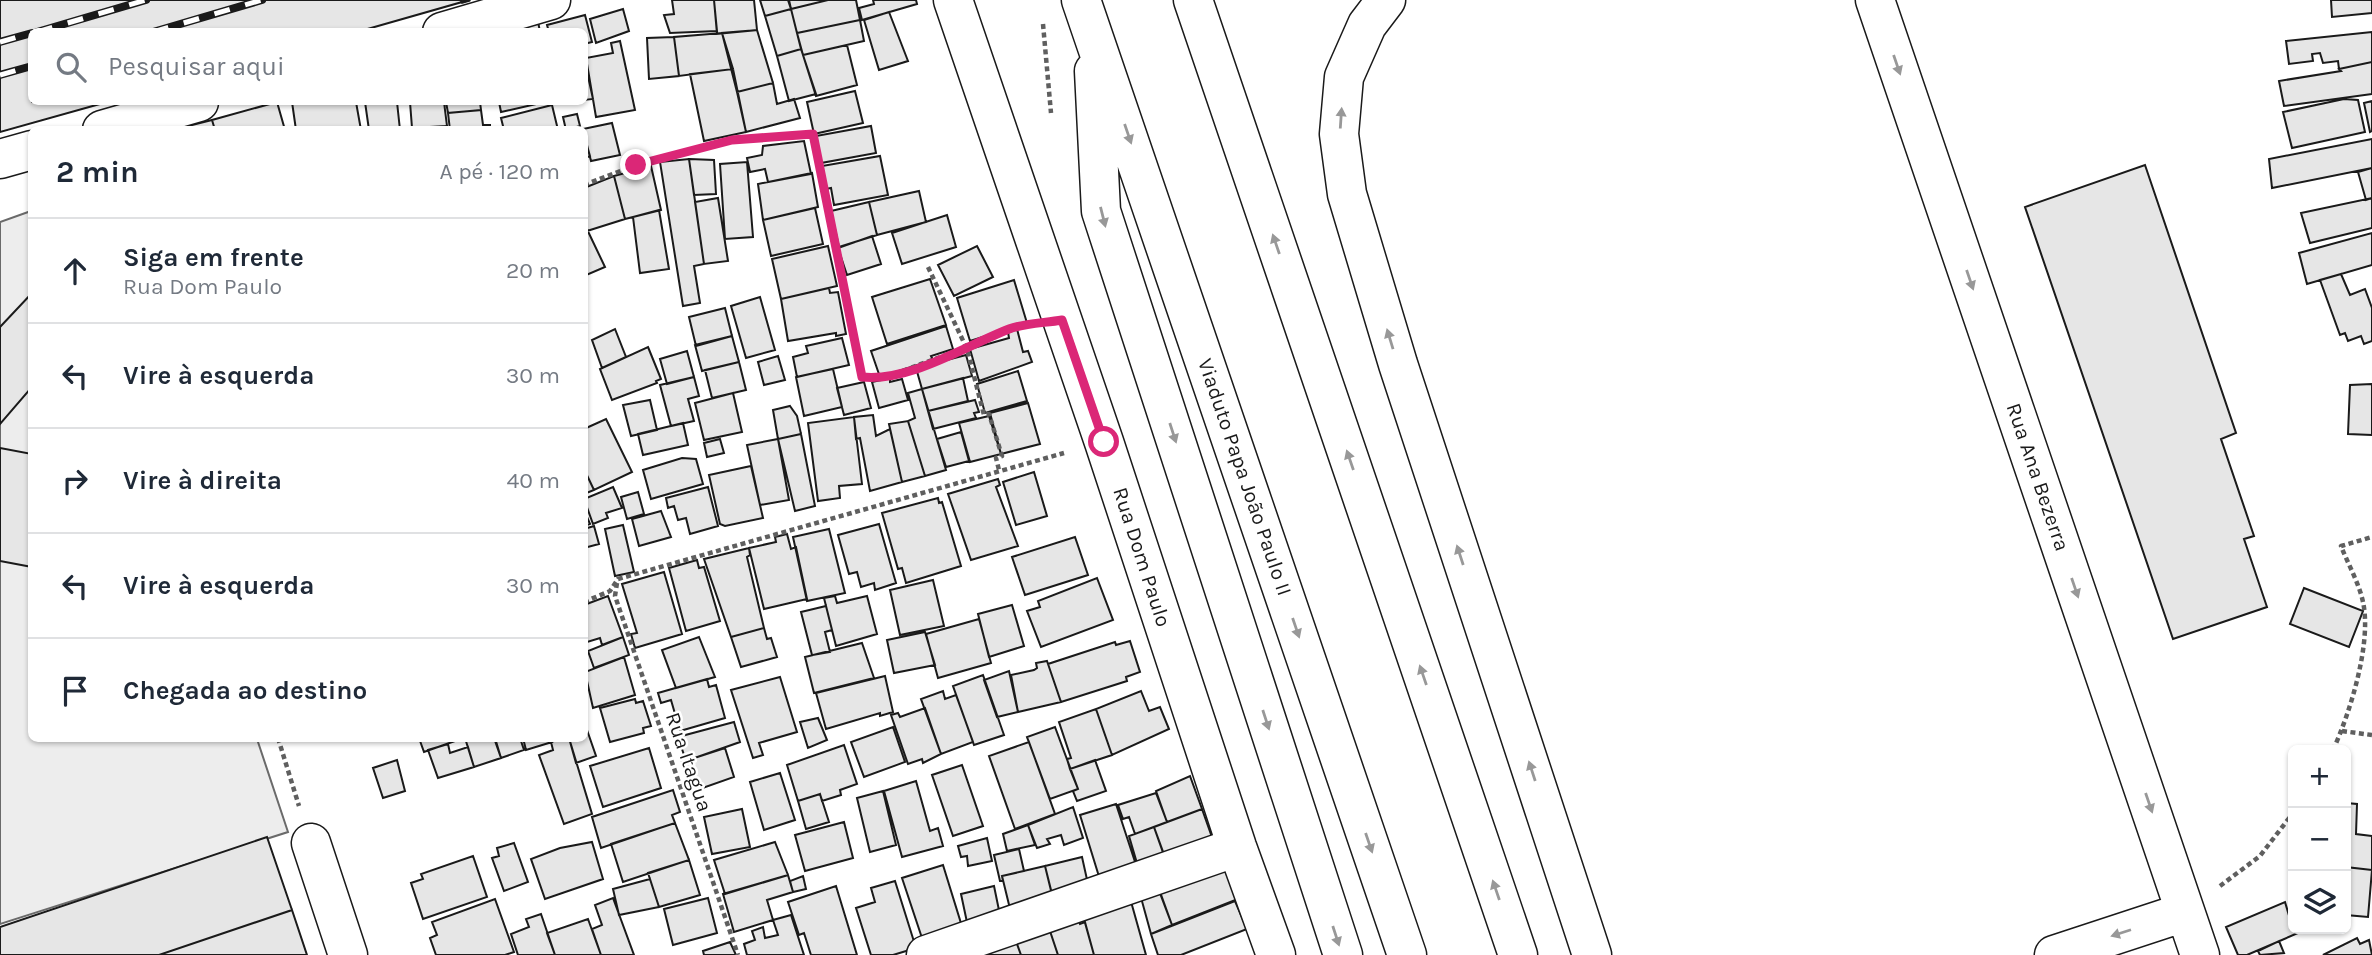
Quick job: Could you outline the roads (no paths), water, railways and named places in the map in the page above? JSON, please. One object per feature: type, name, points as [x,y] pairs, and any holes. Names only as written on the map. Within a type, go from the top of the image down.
[{"type":"main road","points":[[456,28],[551,0]]},
{"type":"main road","name":"Rua Dom Paulo","points":[[953,0],[1104,442],[1237,847],[1276,955]]},
{"type":"main road","points":[[1193,0],[1518,955]]},
{"type":"main road","points":[[1386,0],[1367,25],[1344,77],[1339,134],[1347,194],[1398,365],[1592,955]]},
{"type":"main road","name":"Rua Ana Bezerra","points":[[1875,0],[2200,955]]},
{"type":"main road","points":[[1087,13],[1101,211],[1343,955]]},
{"type":"main road","name":"Viaduto Papa João Paulo II","points":[[1087,13],[1407,955]]},
{"type":"main road","points":[[116,126],[189,105]]},
{"type":"main road","points":[[0,159],[28,151]]},
{"type":"main road","points":[[311,843],[348,955]]},
{"type":"main road","points":[[926,955],[1237,847]]},
{"type":"main road","points":[[2054,955],[2185,912]]},
{"type":"railway","points":[[51,28],[146,0]]},
{"type":"railway","points":[[167,28],[262,0]]},
{"type":"railway","points":[[0,42],[28,34]]},
{"type":"railway","points":[[0,75],[28,67]]}]
